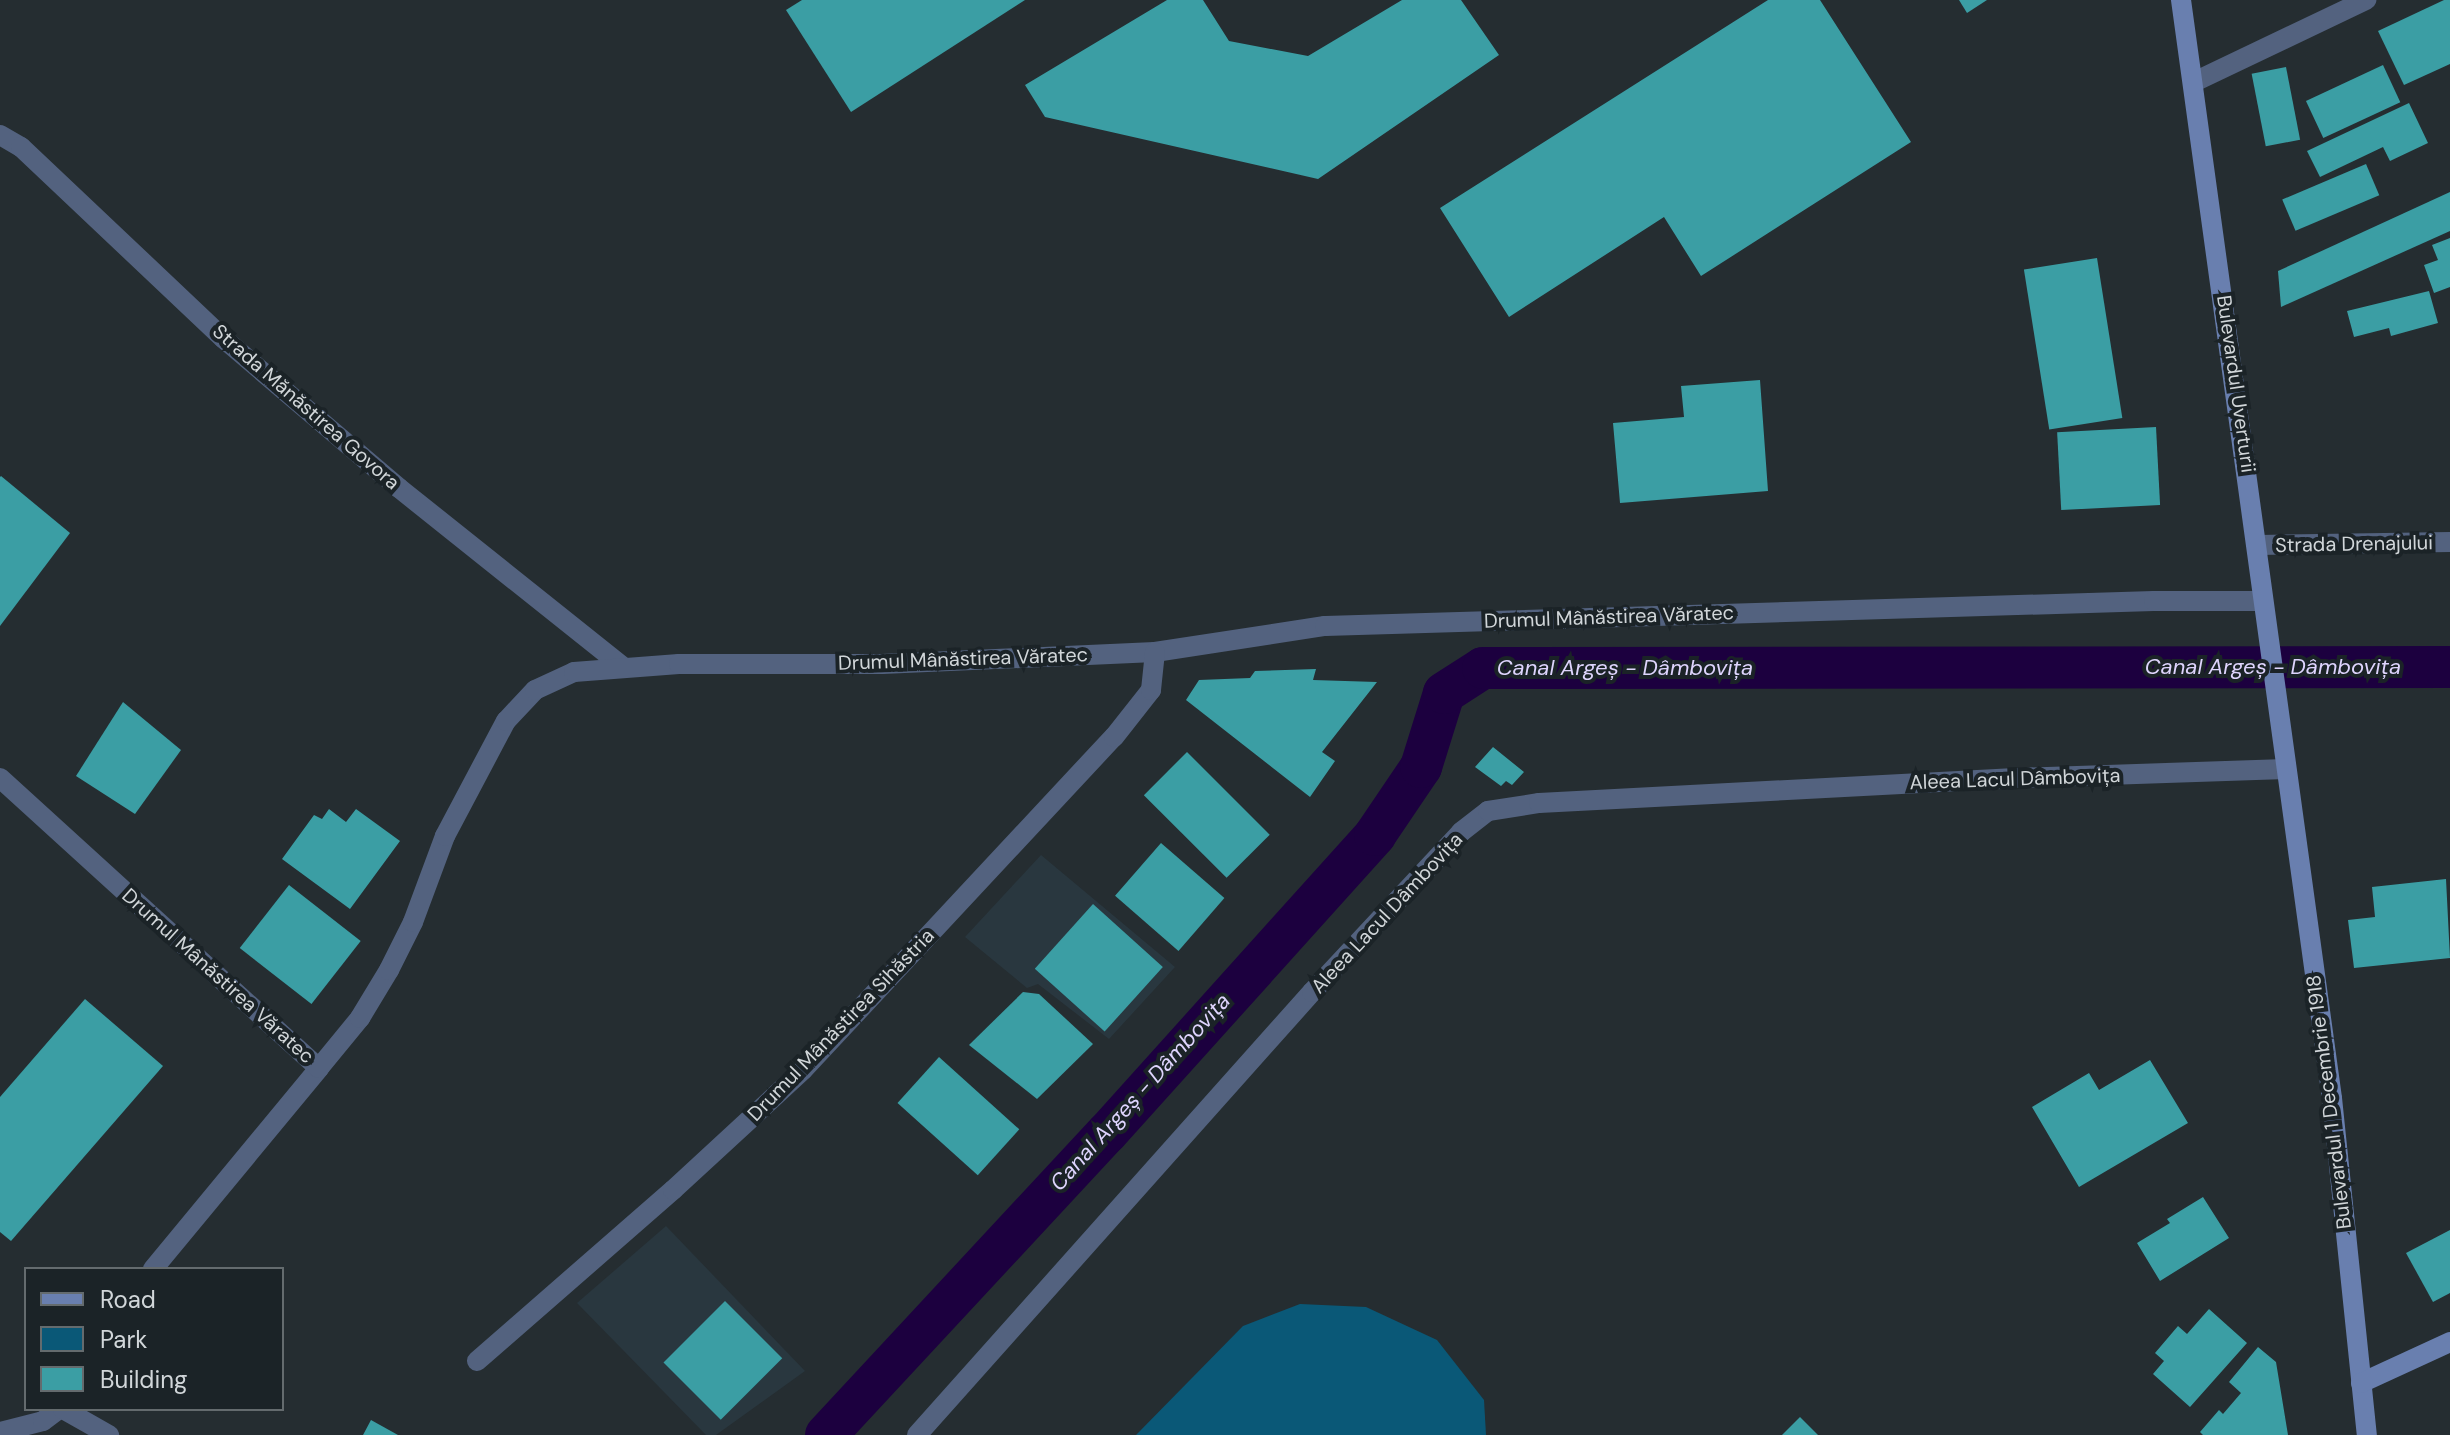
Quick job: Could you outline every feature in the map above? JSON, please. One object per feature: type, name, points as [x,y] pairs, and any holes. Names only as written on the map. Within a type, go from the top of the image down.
[{"type":"main road","name":"Bulevardul Uverturii","points":[[2181,0],[2258,545],[2286,769]]},
{"type":"main road","name":"Bulevardul 1 Decembrie 1918","points":[[2286,769],[2332,1098],[2367,1435]]},
{"type":"main road","points":[[2361,1383],[2450,1342]]},
{"type":"street","points":[[2194,82],[2366,0]]},
{"type":"street","name":"Strada Mănăstirea Govora","points":[[0,135],[21,147],[224,339],[364,458],[623,667]]},
{"type":"street","name":"Strada Drenajului","points":[[2258,545],[2450,542]]},
{"type":"street","name":"Drumul Mânăstirea Văratec","points":[[0,778],[319,1068],[360,1018],[389,970],[413,922],[445,836],[506,721],[535,690],[574,672],[623,667],[882,664],[1155,652],[1325,626],[2154,601],[2263,601]]},
{"type":"street","name":"Drumul Mânăstirea Sihăstria","points":[[477,1361],[673,1190],[803,1070],[1114,737],[1151,690],[1155,652]]},
{"type":"street","name":"Aleea Lacul Dâmbovița","points":[[917,1435],[1312,992],[1461,832],[1488,811],[1587,800],[2015,778],[2286,769]]},
{"type":"street","points":[[155,1267],[319,1068]]},
{"type":"street","points":[[0,1432],[43,1421],[58,1411]]},
{"type":"street","points":[[65,1411],[109,1435]]},
{"type":"shaded area","points":[[1041,855],[1175,967],[1109,1039],[1038,984],[1027,988],[965,937]]},
{"type":"shaded area","points":[[666,1226],[805,1371],[716,1435],[706,1435],[577,1303]]},
{"type":"green space","points":[[1300,1304],[1366,1307],[1437,1340],[1484,1400],[1486,1435],[1136,1435],[1243,1326]]},
{"type":"building","points":[[802,0],[1025,0],[851,112],[786,10]]},
{"type":"building","points":[[1167,0],[1203,0],[1229,41],[1308,56],[1402,0],[1461,0],[1499,55],[1318,179],[1045,117],[1025,85]]},
{"type":"building","points":[[1768,0],[1820,0],[1911,142],[1701,276],[1664,217],[1509,317],[1440,208]]},
{"type":"building","points":[[1959,0],[1987,0],[1967,13]]},
{"type":"building","points":[[2450,0],[2450,64],[2404,85],[2378,31]]},
{"type":"building","points":[[2383,65],[2400,102],[2323,138],[2306,101]]},
{"type":"building","points":[[2286,67],[2300,140],[2266,146],[2252,74]]},
{"type":"building","points":[[2409,103],[2428,143],[2390,161],[2383,147],[2320,177],[2307,151]]},
{"type":"building","points":[[2366,164],[2379,195],[2296,231],[2282,200]]},
{"type":"building","points":[[2450,192],[2450,231],[2281,307],[2278,271]]},
{"type":"building","points":[[2450,238],[2450,287],[2434,293],[2424,265],[2438,260],[2432,245]]},
{"type":"building","points":[[2097,258],[2122,418],[2049,430],[2024,270]]},
{"type":"building","points":[[2429,291],[2438,323],[2391,336],[2389,328],[2354,337],[2347,311]]},
{"type":"building","points":[[1760,380],[1768,491],[1620,503],[1613,423],[1684,417],[1681,386]]},
{"type":"building","points":[[2156,427],[2160,505],[2061,510],[2057,432]]},
{"type":"building","points":[[0,477],[70,533],[0,626]]},
{"type":"building","points":[[1316,669],[1313,680],[1377,682],[1322,752],[1335,761],[1310,797],[1186,700],[1199,680],[1250,678],[1255,671]]},
{"type":"building","points":[[123,702],[181,750],[135,814],[76,776]]},
{"type":"building","points":[[1493,747],[1524,772],[1512,785],[1506,781],[1501,786],[1475,767]]},
{"type":"building","points":[[1187,752],[1270,835],[1227,878],[1144,795]]},
{"type":"building","points":[[329,809],[346,822],[356,809],[400,841],[350,909],[282,859],[314,815],[322,819]]},
{"type":"building","points":[[1161,843],[1224,898],[1178,951],[1115,896]]},
{"type":"building","points":[[2446,879],[2450,958],[2354,968],[2348,920],[2375,917],[2372,887]]},
{"type":"building","points":[[289,885],[361,941],[311,1004],[240,948]]},
{"type":"building","points":[[1093,904],[1163,967],[1105,1032],[1035,969]]},
{"type":"building","points":[[1023,992],[1039,994],[1093,1044],[1037,1099],[969,1045]]},
{"type":"building","points":[[85,999],[163,1066],[11,1241],[0,1232],[0,1097]]},
{"type":"building","points":[[939,1057],[1019,1129],[978,1175],[898,1103]]},
{"type":"building","points":[[2150,1060],[2188,1123],[2079,1187],[2032,1107],[2089,1073],[2099,1090]]},
{"type":"building","points":[[2203,1197],[2229,1238],[2160,1281],[2137,1243],[2170,1223],[2167,1219]]},
{"type":"building","points":[[2450,1230],[2450,1293],[2433,1302],[2406,1253]]},
{"type":"building","points":[[725,1301],[782,1358],[721,1420],[663,1363]]},
{"type":"building","points":[[2209,1309],[2247,1343],[2190,1407],[2153,1374],[2164,1361],[2155,1353],[2178,1326],[2187,1334]]},
{"type":"building","points":[[2258,1347],[2276,1362],[2288,1435],[2203,1435],[2200,1432],[2219,1410],[2223,1414],[2241,1393],[2229,1382]]},
{"type":"building","points":[[1800,1417],[1818,1435],[1782,1435]]},
{"type":"building","points":[[371,1420],[398,1435],[363,1435]]},
{"type":"waterway","name":"Canal Argeș - Dâmbovița","points":[[826,1435],[1107,1133],[1375,835],[1421,767],[1444,693],[1483,668],[2450,667]]}]
